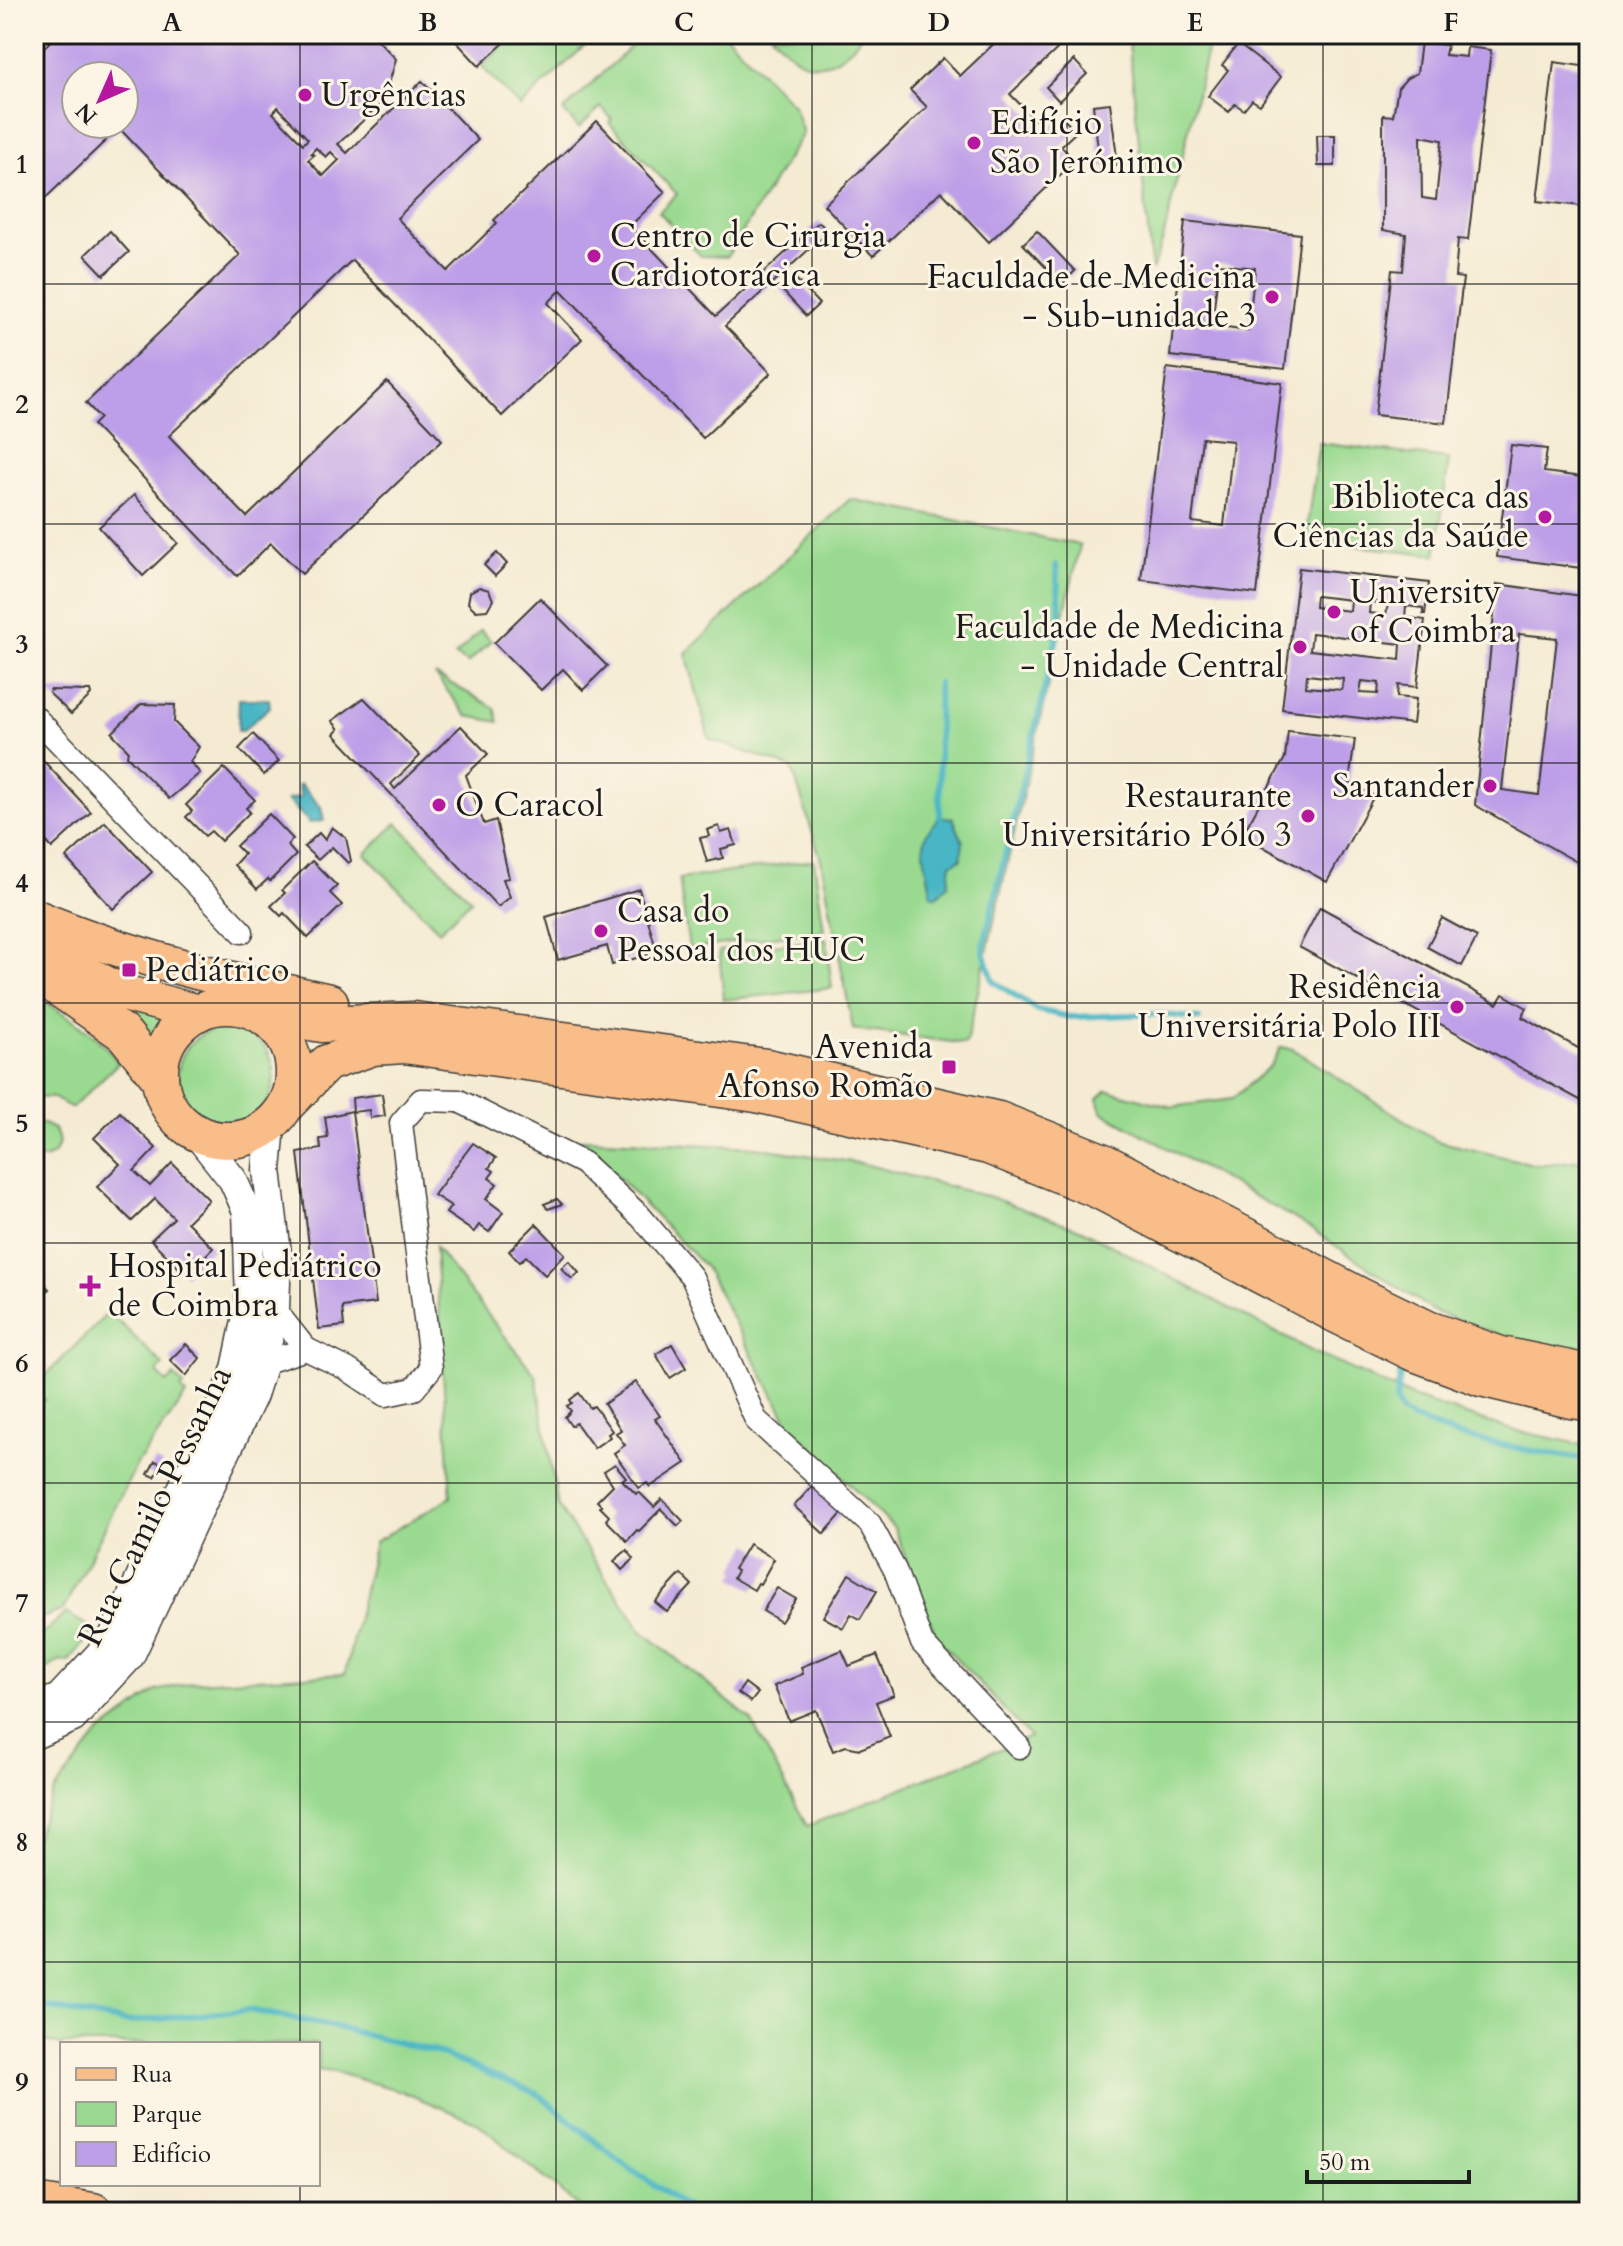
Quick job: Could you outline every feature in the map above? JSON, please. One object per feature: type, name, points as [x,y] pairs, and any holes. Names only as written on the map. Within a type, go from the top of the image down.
[{"type":"highway","points":[[34,2203],[93,2212]]},
{"type":"main road","points":[[34,917],[83,938],[229,981],[414,1020],[767,1067],[999,1120],[1104,1162],[1428,1329],[1501,1355],[1589,1373]]},
{"type":"main road","points":[[34,940],[70,965],[120,992],[198,1013]]},
{"type":"main road","points":[[34,971],[124,1034],[160,1079]]},
{"type":"main road","points":[[414,1020],[322,1024],[259,1014],[239,1007],[218,1006],[184,1021],[173,1033],[160,1063],[165,1101],[178,1120],[196,1133],[215,1140],[235,1141],[254,1135],[279,1114],[327,1063],[373,1047],[404,1045],[756,1094],[988,1146],[1098,1190],[1412,1352],[1481,1378],[1589,1402]]},
{"type":"main road","points":[[259,1014],[281,1035],[294,1064],[294,1084],[279,1114]]},
{"type":"street","points":[[34,716],[242,932]]},
{"type":"street","points":[[275,1310],[306,1349],[347,1369],[386,1395],[414,1389],[431,1368],[401,1123],[421,1100],[459,1101],[583,1163],[641,1217],[692,1277],[756,1420],[870,1524],[895,1570],[922,1643],[1019,1747]]},
{"type":"street","name":"Rua Camilo Pessanha","points":[[34,1735],[73,1718],[130,1656],[253,1395],[275,1310],[277,1254],[267,1170],[279,1114]]},
{"type":"street","name":"Rua Camilo Pessanha","points":[[34,1708],[59,1698],[110,1643],[224,1401],[236,1369],[250,1302],[247,1211],[233,1180],[196,1133]]},
{"type":"street","points":[[263,1363],[306,1349]]},
{"type":"green space","points":[[542,34],[597,34],[520,107],[482,67],[504,45],[528,47]]},
{"type":"green space","points":[[644,34],[725,34],[794,106],[803,133],[727,257],[701,256],[659,212],[677,194],[609,123],[612,119],[601,107],[579,128],[563,111]]},
{"type":"green space","points":[[771,34],[862,34],[843,55],[818,65],[799,60]]},
{"type":"green space","points":[[1128,34],[1211,34],[1163,239],[1152,271]]},
{"type":"green space","points":[[1319,443],[1449,459],[1436,555],[1305,540]]},
{"type":"green space","points":[[850,499],[1080,545],[966,1044],[853,1029],[821,860],[792,768],[709,739],[686,653]]},
{"type":"green space","points":[[481,630],[491,641],[468,663],[455,656]]},
{"type":"green space","points":[[435,675],[495,708],[499,722],[467,716]]},
{"type":"green space","points":[[397,823],[471,900],[439,931],[365,854]]},
{"type":"green space","points":[[814,860],[824,930],[689,949],[679,879]]},
{"type":"green space","points":[[826,939],[832,988],[724,1000],[719,951]]},
{"type":"green space","points":[[72,976],[168,1017],[150,1044]]},
{"type":"green space","points":[[34,995],[91,1033],[118,1063],[72,1108],[54,1098],[34,1097]]},
{"type":"green space","points":[[226,1028],[244,1032],[260,1042],[270,1058],[274,1076],[270,1094],[260,1110],[244,1120],[226,1124],[208,1120],[192,1110],[182,1094],[178,1076],[182,1058],[192,1042],[208,1032]]},
{"type":"green space","points":[[1281,1047],[1293,1049],[1437,1141],[1537,1165],[1589,1159],[1589,1353],[1507,1338],[1435,1312],[1299,1221],[1102,1112],[1098,1098],[1107,1090],[1172,1107],[1232,1099],[1270,1066]]},
{"type":"green space","points":[[41,1123],[54,1129],[58,1147],[52,1155],[41,1159],[34,1158],[34,1125]]},
{"type":"green space","points":[[581,1139],[755,1147],[864,1164],[993,1198],[1080,1229],[1311,1351],[1415,1398],[1508,1429],[1589,1446],[1589,2212],[586,2212],[476,2122],[401,2091],[320,2070],[320,2042],[60,2042],[60,2045],[43,2040],[34,2032],[34,1840],[53,1792],[99,1734],[156,1691],[193,1682],[345,1674],[375,1542],[451,1497],[435,1247],[536,1376],[558,1506],[641,1630],[751,1720],[807,1826],[1030,1737],[937,1638],[894,1528],[789,1424],[705,1267]]},
{"type":"green space","points":[[109,1312],[163,1365],[157,1373],[167,1383],[174,1376],[184,1386],[181,1390],[186,1395],[137,1464],[63,1610],[42,1618],[34,1627],[34,1470],[38,1465],[34,1461],[34,1411],[45,1400],[34,1387]]},
{"type":"green space","points":[[66,1613],[95,1630],[68,1662],[60,1660],[34,1678],[34,1641]]},
{"type":"water","points":[[239,699],[269,699],[270,707],[242,731],[238,731]]},
{"type":"water","points":[[300,784],[321,807],[324,821],[308,823],[287,800],[301,797]]},
{"type":"water","points":[[940,817],[953,818],[963,842],[961,859],[951,864],[948,885],[936,897],[931,895],[924,845],[927,832]]},
{"type":"building","points":[[58,34],[372,34],[396,59],[384,101],[338,144],[347,153],[422,81],[478,140],[397,218],[448,271],[497,223],[494,220],[597,121],[665,192],[630,226],[716,316],[819,222],[828,232],[725,326],[771,373],[703,438],[561,290],[548,303],[582,339],[502,416],[352,260],[169,436],[247,517],[387,382],[442,440],[302,574],[271,543],[237,576],[93,425],[100,418],[86,403],[240,255],[130,140],[140,140],[140,60],[60,60],[60,140],[106,140],[34,209],[34,57]],"holes":[[[278,107],[308,139],[303,144],[273,113]],[[316,148],[326,157],[331,152],[339,160],[323,176],[308,160]]]},
{"type":"building","points":[[455,34],[497,34],[505,42],[479,66],[452,37]]},
{"type":"building","name":"Edifício São Jerónimo","points":[[1004,34],[1073,34],[1010,94],[1046,131],[1062,117],[1076,132],[1061,146],[1075,161],[989,242],[941,191],[873,256],[824,205],[927,107],[910,90],[943,58],[960,76]]},
{"type":"building","points":[[1421,42],[1447,45],[1445,55],[1466,57],[1467,47],[1491,50],[1468,240],[1458,239],[1455,277],[1463,278],[1446,423],[1375,415],[1392,270],[1403,271],[1406,234],[1383,230],[1383,115],[1393,116],[1398,88],[1417,73]],"holes":[[[1421,136],[1442,140],[1436,200],[1422,198]]]},
{"type":"building","points":[[1238,44],[1281,77],[1260,105],[1252,100],[1244,110],[1235,104],[1229,112],[1208,96],[1228,70],[1222,65]]},
{"type":"building","points":[[1074,60],[1087,74],[1059,101],[1046,87]]},
{"type":"building","points":[[1554,62],[1589,67],[1589,207],[1537,201]]},
{"type":"building","points":[[1110,103],[1118,165],[1100,167],[1093,105]]},
{"type":"building","points":[[1317,135],[1335,135],[1335,166],[1318,166]]},
{"type":"building","name":"Faculdade de Medicina - Sub-unidade 3","points":[[1185,221],[1300,234],[1285,369],[1170,356]],"holes":[[[1219,264],[1255,268],[1248,330],[1212,325]]]},
{"type":"building","points":[[110,231],[129,252],[104,275],[85,255]]},
{"type":"building","points":[[1037,231],[1075,271],[1062,284],[1023,244]]},
{"type":"building","points":[[793,276],[819,304],[806,316],[780,288]]},
{"type":"building","points":[[1167,368],[1282,383],[1257,594],[1141,580]],"holes":[[[1202,438],[1233,441],[1224,526],[1192,522]]]},
{"type":"building","name":"Biblioteca das Ciências da Saúde","points":[[1511,445],[1547,449],[1544,472],[1589,478],[1589,569],[1497,557]]},
{"type":"building","points":[[134,495],[178,543],[143,576],[99,527]]},
{"type":"building","points":[[497,553],[507,564],[495,576],[484,565]]},
{"type":"building","name":"Faculdade de Medicina - Unidade Central","points":[[1299,568],[1429,583],[1425,614],[1423,608],[1406,606],[1405,617],[1425,620],[1417,687],[1398,685],[1397,697],[1416,699],[1413,724],[1282,709]],"holes":[[[1316,596],[1351,600],[1350,611],[1315,607]],[[1370,602],[1388,604],[1386,615],[1369,613]],[[1312,633],[1401,644],[1400,660],[1310,650]],[[1307,675],[1343,679],[1342,690],[1306,687]],[[1362,681],[1379,683],[1378,694],[1360,693]]]},
{"type":"building","points":[[1497,584],[1589,597],[1589,817],[1584,866],[1475,805]],"holes":[[[1519,634],[1557,638],[1539,795],[1502,790]]]},
{"type":"building","points":[[479,587],[489,590],[493,600],[487,610],[476,611],[468,603],[470,592]]},
{"type":"building","points":[[540,598],[607,666],[583,690],[563,669],[541,690],[494,643]]},
{"type":"building","points":[[50,690],[90,691],[91,695],[71,714],[49,693]]},
{"type":"building","name":"O Caracol","points":[[364,698],[420,756],[391,784],[395,789],[461,726],[488,754],[466,775],[484,824],[496,820],[509,878],[503,879],[510,897],[498,907],[334,734],[339,729],[332,721]]},
{"type":"building","points":[[141,704],[175,705],[174,722],[199,747],[190,762],[200,773],[169,799],[127,756],[128,750],[112,733]]},
{"type":"building","name":"Restaurante Universitário Pólo 3","points":[[1288,731],[1355,739],[1349,782],[1374,796],[1327,882],[1242,835],[1285,758]]},
{"type":"building","points":[[253,734],[279,761],[264,775],[239,749]]},
{"type":"building","points":[[39,756],[91,812],[52,848],[34,828],[34,760]]},
{"type":"building","points":[[224,768],[255,800],[246,808],[250,812],[221,841],[211,831],[205,836],[186,817],[192,811],[186,805]]},
{"type":"building","points":[[269,814],[293,839],[287,845],[296,855],[270,881],[268,879],[257,889],[234,865],[244,854],[236,846]]},
{"type":"building","points":[[105,822],[152,872],[113,909],[66,858]]},
{"type":"building","points":[[719,826],[721,833],[731,830],[736,845],[721,849],[723,858],[707,862],[700,838],[709,836],[707,830]]},
{"type":"building","points":[[332,827],[346,838],[351,861],[348,863],[332,847],[318,860],[304,847],[319,833],[325,840]]},
{"type":"building","points":[[312,861],[337,886],[330,893],[342,905],[308,938],[284,913],[281,916],[271,906],[285,893],[282,890]]},
{"type":"building","name":"Casa do Pessoal dos HUC","points":[[639,889],[657,952],[612,965],[607,946],[558,960],[546,917]]},
{"type":"building","name":"Residência Universitária Polo III","points":[[1320,907],[1497,1004],[1503,994],[1527,1008],[1522,1017],[1589,1054],[1589,1105],[1299,947]]},
{"type":"building","points":[[1442,918],[1477,937],[1462,966],[1427,947]]},
{"type":"building","points":[[382,1094],[385,1116],[370,1118],[369,1110],[353,1112],[352,1098]]},
{"type":"building","points":[[352,1111],[376,1303],[342,1307],[344,1326],[319,1329],[298,1153],[321,1149],[320,1139],[328,1138],[325,1117]]},
{"type":"building","points":[[120,1112],[156,1148],[134,1171],[150,1186],[172,1163],[209,1200],[187,1222],[213,1248],[186,1275],[151,1240],[174,1218],[155,1199],[132,1221],[97,1187],[120,1164],[94,1138]]},
{"type":"building","points":[[473,1143],[496,1158],[489,1168],[494,1171],[489,1178],[497,1184],[486,1199],[503,1212],[489,1232],[479,1225],[474,1232],[446,1213],[451,1206],[434,1195]]},
{"type":"building","points":[[557,1199],[562,1204],[548,1209],[544,1204]]},
{"type":"building","points":[[536,1224],[565,1254],[545,1275],[526,1256],[519,1262],[509,1251]]},
{"type":"building","points":[[569,1261],[579,1273],[572,1279],[561,1268]]},
{"type":"building","points":[[34,1274],[49,1289],[34,1305]]},
{"type":"building","points":[[186,1344],[200,1358],[186,1376],[170,1360]]},
{"type":"building","points":[[672,1344],[686,1368],[670,1378],[656,1354]]},
{"type":"building","points":[[636,1382],[660,1416],[655,1419],[686,1463],[650,1487],[647,1483],[639,1488],[614,1453],[625,1445],[616,1433],[621,1430],[604,1404]]},
{"type":"building","points":[[579,1393],[590,1408],[594,1406],[612,1431],[608,1434],[610,1437],[594,1448],[576,1423],[571,1426],[565,1417],[571,1411],[567,1406],[572,1403],[570,1400]]},
{"type":"building","points":[[155,1461],[162,1464],[155,1477],[148,1474]]},
{"type":"building","points":[[615,1464],[626,1477],[622,1480],[636,1494],[639,1492],[654,1507],[662,1499],[683,1521],[678,1526],[661,1509],[627,1541],[606,1520],[609,1516],[597,1501],[613,1485],[604,1471]]},
{"type":"building","points":[[816,1482],[846,1509],[824,1534],[794,1506]]},
{"type":"building","points":[[749,1544],[774,1559],[754,1590],[733,1578],[737,1571],[734,1569]]},
{"type":"building","points":[[627,1550],[634,1559],[622,1570],[614,1561]]},
{"type":"building","points":[[681,1574],[692,1585],[667,1612],[655,1602]]},
{"type":"building","points":[[849,1574],[877,1591],[860,1619],[851,1614],[843,1628],[823,1617]]},
{"type":"building","points":[[777,1588],[796,1599],[781,1622],[763,1611]]},
{"type":"building","points":[[842,1650],[849,1666],[877,1655],[894,1695],[876,1702],[890,1737],[860,1749],[846,1746],[833,1751],[816,1710],[789,1721],[774,1686],[803,1674],[801,1667]]},
{"type":"building","points":[[745,1683],[758,1693],[751,1702],[738,1693]]},
{"type":"waterway","points":[[1056,565],[1061,620],[983,948],[993,981],[1037,1010],[1070,1017],[1159,1014],[1199,1019]]},
{"type":"waterway","points":[[938,683],[940,817]]},
{"type":"waterway","points":[[1394,1358],[1401,1370],[1396,1401],[1402,1413],[1411,1418],[1456,1435],[1589,1460]]},
{"type":"waterway","points":[[34,2005],[126,2022],[249,2010],[436,2052],[538,2094],[618,2160],[693,2212]]},
{"type":"place","name":"Urgências","points":[[305,95]]},
{"type":"place","name":"Edifício São Jerónimo","points":[[974,143]]},
{"type":"place","name":"Centro de Cirurgia Cardiotorácica","points":[[594,256]]},
{"type":"place","name":"Faculdade de Medicina - Sub-unidade 3","points":[[1272,297]]},
{"type":"place","name":"Biblioteca das Ciências da Saúde","points":[[1545,517]]},
{"type":"place","name":"University of Coimbra","points":[[1334,612]]},
{"type":"place","name":"Faculdade de Medicina - Unidade Central","points":[[1300,647]]},
{"type":"place","name":"Santander","points":[[1490,786]]},
{"type":"place","name":"O Caracol","points":[[439,805]]},
{"type":"place","name":"Restaurante Universitário Pólo 3","points":[[1308,816]]},
{"type":"place","name":"Casa do Pessoal dos HUC","points":[[601,931]]},
{"type":"place","name":"Pediátrico","points":[[129,970]]},
{"type":"place","name":"Residência Universitária Polo III","points":[[1457,1007]]},
{"type":"place","name":"Avenida Afonso Romão","points":[[949,1067]]},
{"type":"place","name":"Hospital Pediátrico de Coimbra","points":[[90,1286]]}]
